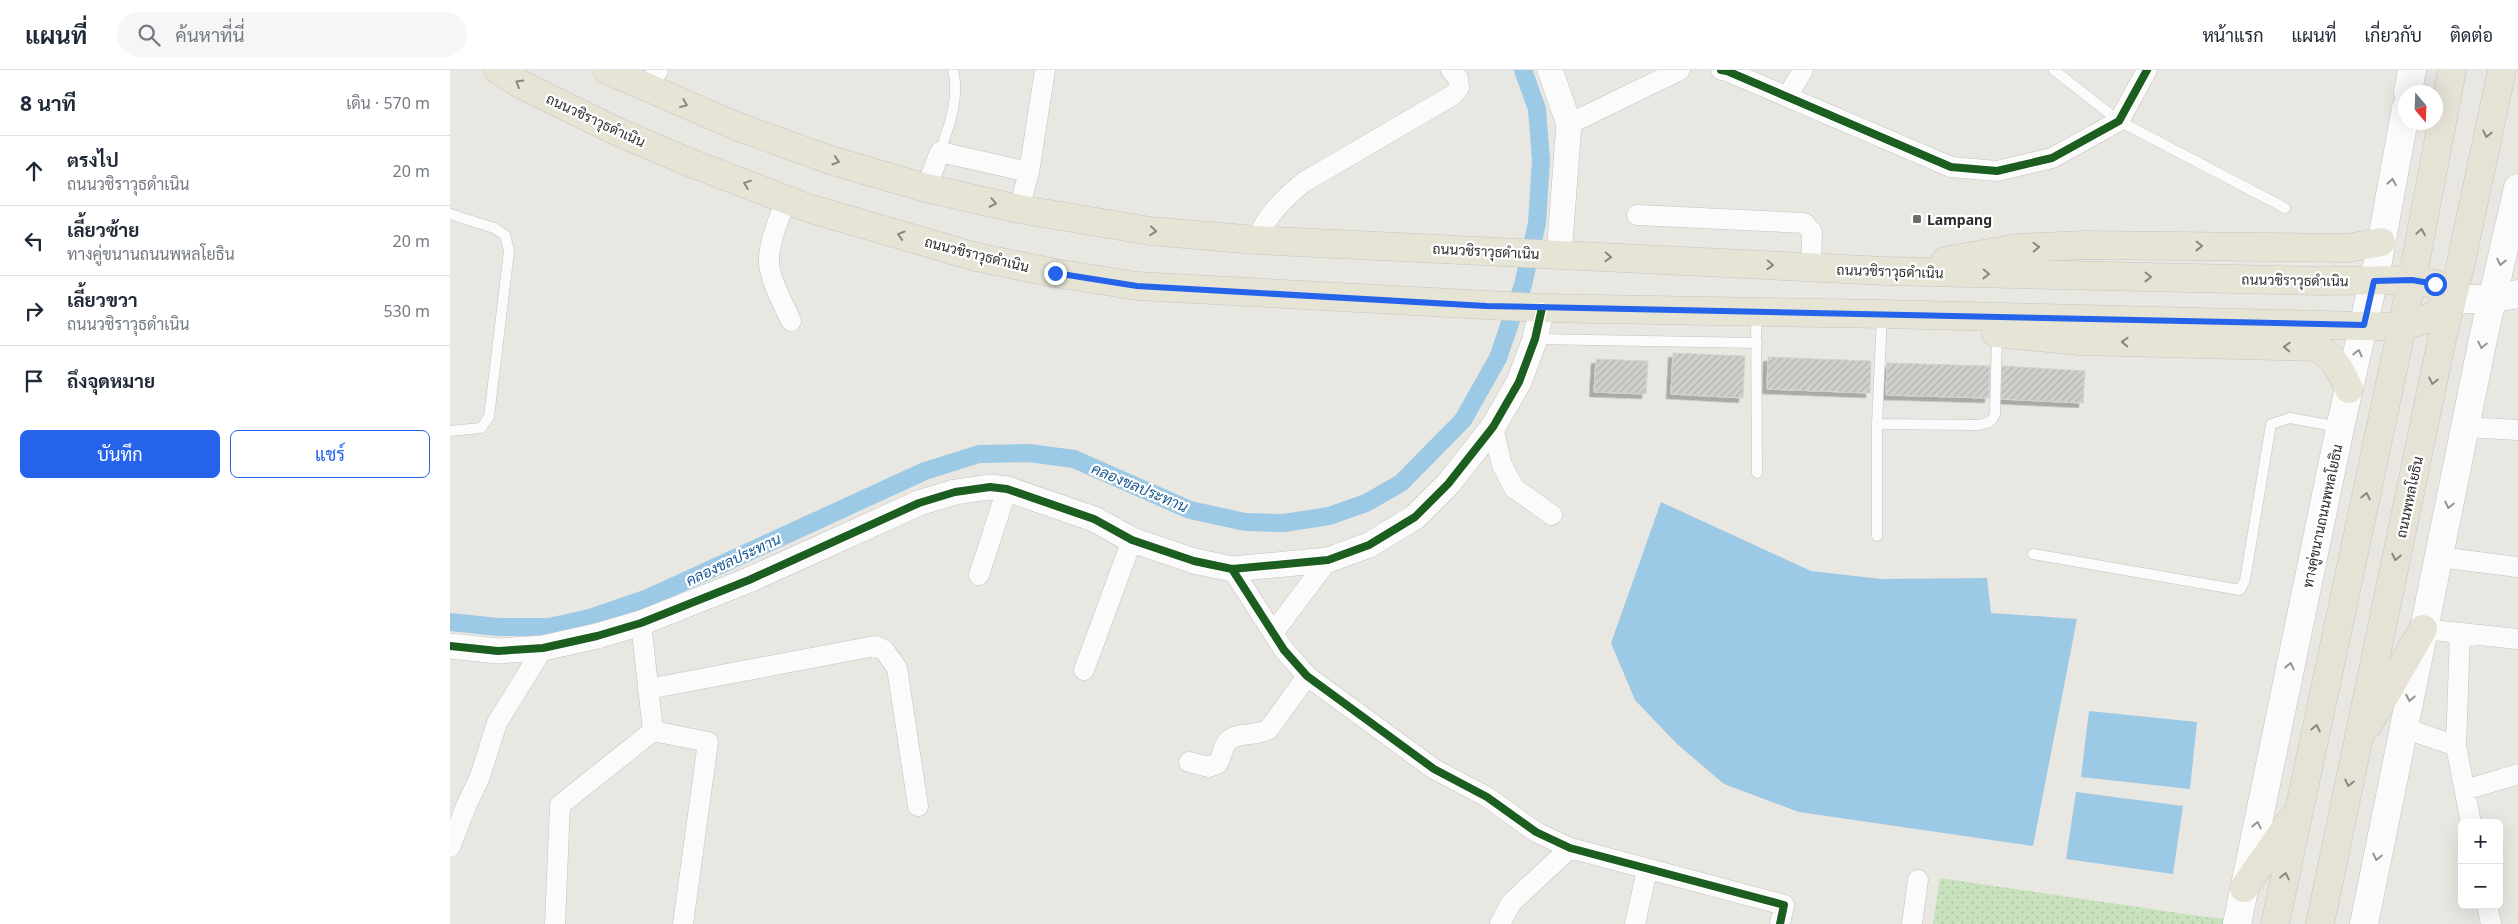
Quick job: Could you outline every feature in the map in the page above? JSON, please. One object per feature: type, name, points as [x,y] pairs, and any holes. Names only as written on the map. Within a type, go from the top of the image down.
[{"type":"highway","points":[[2275,924],[2412,280],[2452,70]]},
{"type":"highway","name":"ถนนพหลโยธิน","points":[[2322,919],[2356,746],[2502,70]]},
{"type":"highway","points":[[2356,746],[2423,629]]},
{"type":"highway","points":[[2244,888],[2298,810]]},
{"type":"main road","name":"ถนนวชิราวุธดำเนิน","points":[[498,70],[522,85],[616,131],[686,161],[808,208],[976,257],[1055,273],[1137,286],[1542,308],[2402,326],[2431,316],[2452,300],[2435,284],[2412,280],[2374,281],[1884,272],[1256,240],[1150,231],[1019,209],[926,188],[830,160],[736,126],[652,79],[607,70]]},
{"type":"main road","points":[[2409,85],[2412,70]]},
{"type":"main road","name":"ทางคู่ขนานถนนพหลโยธิน","points":[[2237,924],[2340,428],[2374,281],[2402,130]]},
{"type":"main road","points":[[2364,924],[2465,427],[2510,298],[2518,188]]},
{"type":"main road","points":[[2349,389],[2338,365],[2322,350],[2315,347],[2080,341],[1997,333],[1882,314],[1884,272],[2017,248],[2085,245],[2348,248],[2381,242]]},
{"type":"main road","points":[[2452,300],[2510,298]]},
{"type":"street","points":[[1019,209],[1028,172],[1045,70]]},
{"type":"street","points":[[1256,240],[1264,221],[1282,200],[1304,182],[1453,96],[1459,88],[1458,78],[1451,70]]},
{"type":"street","points":[[1550,70],[1569,124],[1559,255]]},
{"type":"street","points":[[1569,124],[1680,70]]},
{"type":"street","points":[[1721,70],[1951,167],[1997,172],[2052,158],[2119,121],[2147,70]]},
{"type":"street","points":[[1787,97],[1802,70]]},
{"type":"street","points":[[926,188],[940,152],[1028,172]]},
{"type":"street","points":[[786,198],[772,243],[769,261],[772,277],[791,321]]},
{"type":"street","points":[[1637,215],[1804,223],[1812,232],[1811,267]]},
{"type":"street","points":[[450,646],[498,651],[543,648],[597,636],[641,623],[750,580],[919,503],[955,492],[990,487],[1007,489],[1094,519],[1132,540],[1194,561],[1232,569],[1328,560],[1369,545],[1415,517],[1448,484],[1494,427],[1519,382],[1535,339],[1542,308]]},
{"type":"street","points":[[1494,427],[1502,465],[1514,488],[1552,515]]},
{"type":"street","points":[[2465,427],[2518,430]]},
{"type":"street","points":[[979,575],[1007,489]]},
{"type":"street","points":[[1084,670],[1132,540]]},
{"type":"street","points":[[2439,557],[2518,567]]},
{"type":"street","points":[[1273,633],[1328,560]]},
{"type":"street","points":[[1232,569],[1284,650],[1307,676],[1434,769],[1487,798],[1536,832],[1570,848],[1784,905],[1780,924]]},
{"type":"street","points":[[641,623],[653,731]]},
{"type":"street","points":[[2423,629],[2518,639]]},
{"type":"street","points":[[2460,633],[2456,746],[2470,819]]},
{"type":"street","points":[[648,689],[875,646],[884,650],[897,668],[918,806]]},
{"type":"street","points":[[450,847],[478,779],[497,723],[543,648]]},
{"type":"street","points":[[1189,762],[1209,766],[1217,764],[1227,742],[1236,736],[1262,734],[1269,729],[1307,676]]},
{"type":"street","points":[[2404,728],[2456,746]]},
{"type":"street","points":[[555,924],[560,805],[653,731],[708,742],[683,924]]},
{"type":"street","points":[[2465,790],[2518,774]]},
{"type":"street","points":[[1500,924],[1511,903],[1570,848]]},
{"type":"street","points":[[1635,924],[1647,870]]},
{"type":"street","points":[[1912,924],[1918,880]]},
{"type":"street","points":[[2488,909],[2491,924]]},
{"type":"lane","points":[[940,152],[951,120],[955,78],[953,70]]},
{"type":"lane","points":[[2054,70],[2119,121],[2285,208]]},
{"type":"lane","points":[[450,214],[494,228],[505,236],[509,251],[489,417],[481,428],[450,431]]},
{"type":"lane","points":[[1756,311],[1757,473]]},
{"type":"lane","points":[[1877,536],[1877,424],[1882,314]]},
{"type":"lane","points":[[1877,424],[1978,425],[1993,420],[1996,414],[1997,333]]},
{"type":"lane","points":[[1535,339],[1757,343]]},
{"type":"lane","points":[[2033,554],[2240,590],[2245,580],[2271,424],[2290,418],[2340,428]]},
{"type":"green space","points":[[1940,878],[2238,920],[2237,924],[1933,924]]},
{"type":"water","points":[[1661,502],[1811,571],[1881,579],[1987,578],[1991,613],[2077,619],[2033,846],[1799,812],[1724,784],[1677,744],[1635,700],[1611,643]]},
{"type":"water","points":[[2089,711],[2197,722],[2190,789],[2081,777]]},
{"type":"water","points":[[2076,792],[2183,806],[2173,874],[2066,859]]},
{"type":"building","points":[[1673,353],[1745,356],[1743,398],[1671,394]]},
{"type":"building","points":[[1768,357],[1871,361],[1870,393],[1767,389]]},
{"type":"building","points":[[1596,359],[1648,361],[1646,394],[1594,392]]},
{"type":"building","points":[[1887,363],[1990,366],[1989,398],[1886,395]]},
{"type":"building","points":[[2002,366],[2085,371],[2083,403],[2000,399]]},
{"type":"waterway","name":"คลองชลประทาน","points":[[450,622],[498,627],[549,627],[590,618],[648,598],[925,471],[979,454],[1029,453],[1074,459],[1190,510],[1245,522],[1284,523],[1329,516],[1366,503],[1401,483],[1463,420],[1498,358],[1523,285],[1537,223],[1541,160],[1537,109],[1523,70]]},
{"type":"cycle path","points":[[1721,70],[1951,167],[1997,171],[2052,158],[2119,121],[2147,70]]},
{"type":"cycle path","points":[[450,646],[498,651],[543,648],[597,636],[641,623],[749,580],[919,503],[955,492],[990,487],[1007,489],[1094,519],[1132,540],[1194,561],[1232,569],[1328,560],[1369,545],[1415,517],[1448,484],[1493,427],[1519,382],[1535,339],[1542,308]]},
{"type":"cycle path","points":[[1232,569],[1284,650],[1307,676],[1434,769],[1487,797],[1536,832],[1570,848],[1784,905],[1780,924]]},
{"type":"place","name":"Lampang","points":[[1917,219]]},
{"type":"route","points":[[1055,273],[1137,286],[1486,306],[2364,325],[2374,281],[2412,280],[2435,284]]}]
